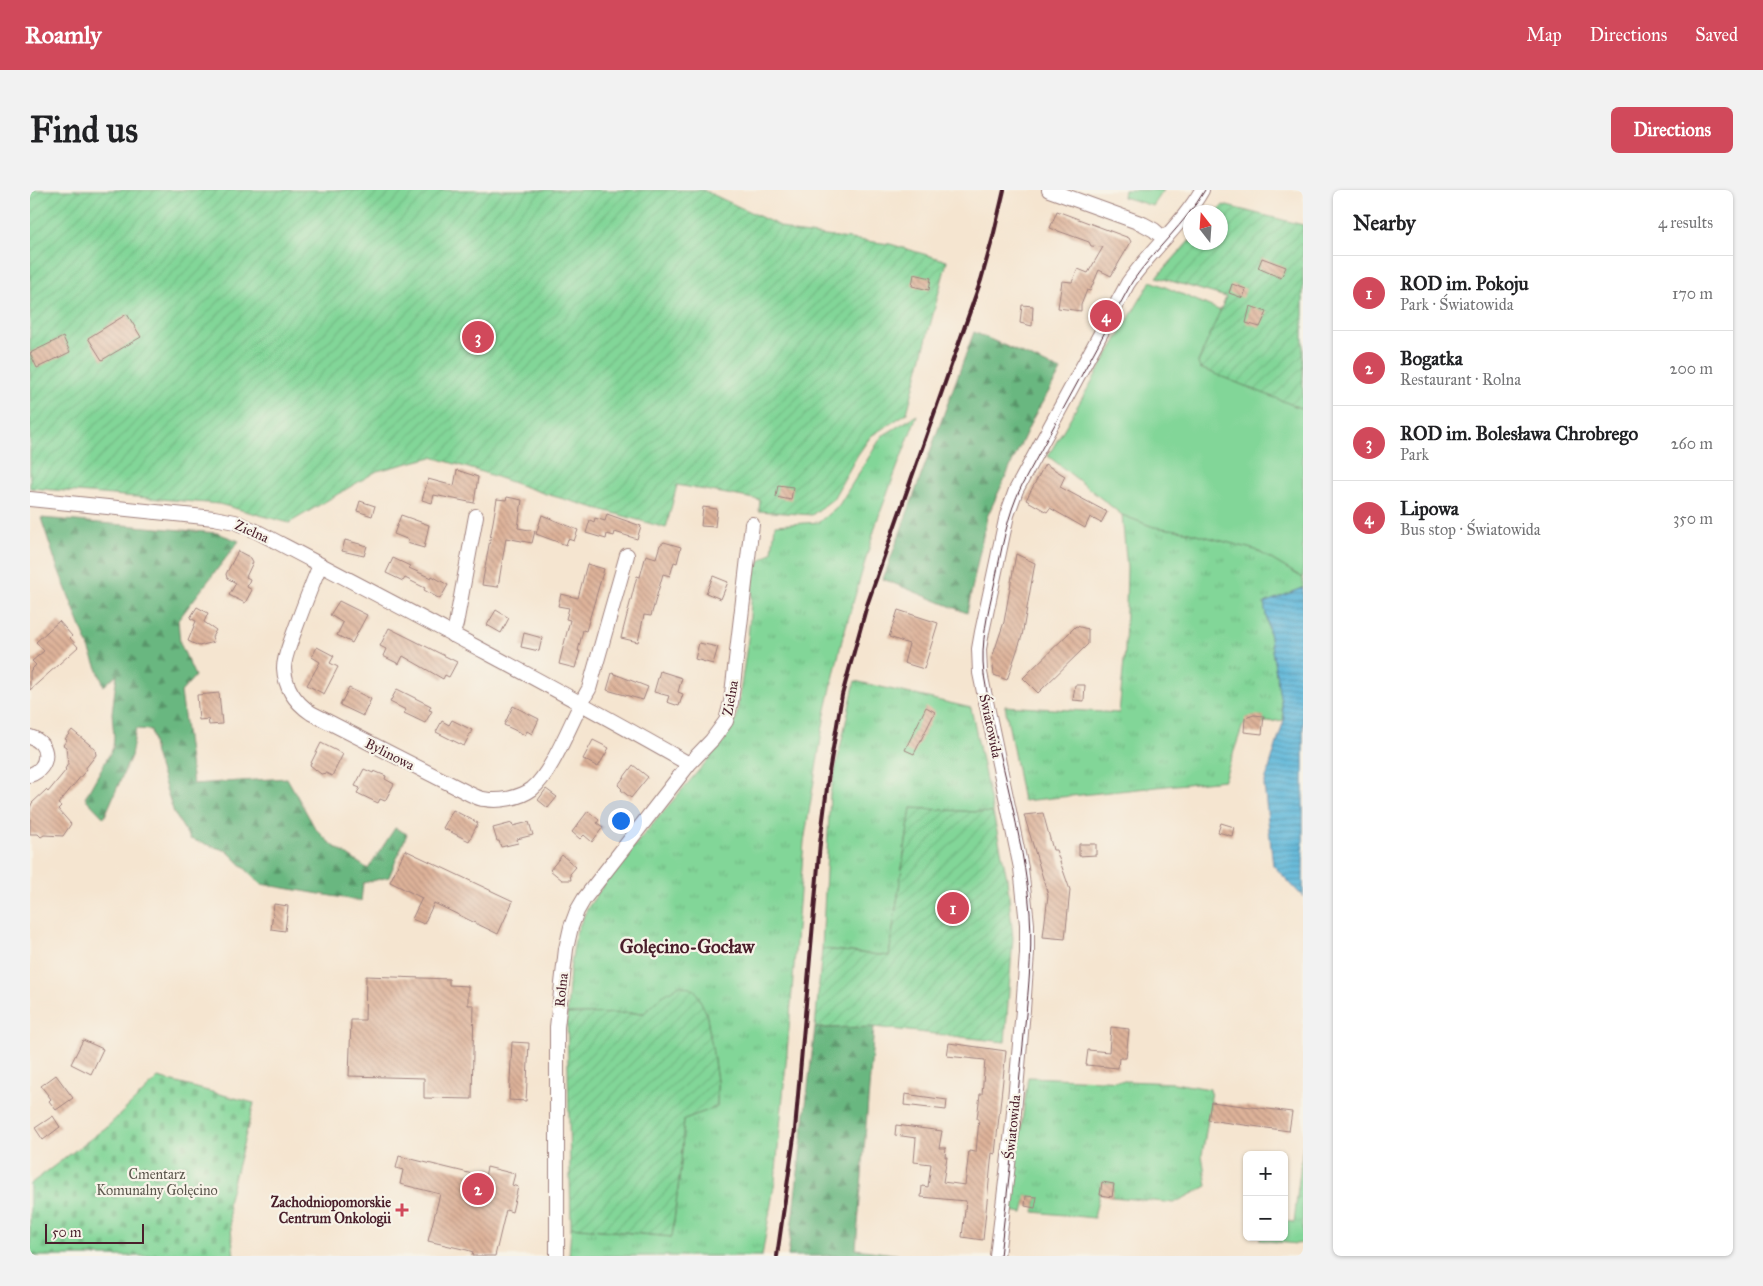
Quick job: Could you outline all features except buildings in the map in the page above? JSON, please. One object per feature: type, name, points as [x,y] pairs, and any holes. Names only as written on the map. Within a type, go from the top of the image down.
[{"type":"street","points":[[1049,190],[1143,224],[1163,238]]},
{"type":"street","name":"Światowida","points":[[997,1256],[1023,1010],[1027,924],[1021,868],[981,676],[980,641],[1002,533],[1014,495],[1133,275],[1191,206],[1202,190]]},
{"type":"street","name":"Zielna","points":[[30,499],[184,514],[235,522],[452,634],[689,764],[712,740],[726,721],[731,702],[752,524]]},
{"type":"street","points":[[452,634],[456,624],[476,516]]},
{"type":"street","points":[[580,704],[589,689],[627,555]]},
{"type":"street","name":"Bylinowa","points":[[320,565],[296,626],[284,666],[290,693],[299,705],[311,713],[484,800],[504,799],[518,796],[531,790],[540,781],[552,762],[580,704]]},
{"type":"street","points":[[30,737],[38,740],[46,753],[42,768],[30,775]]},
{"type":"street","name":"Rolna","points":[[557,1256],[557,1027],[566,949],[571,927],[584,899],[689,764]]},
{"type":"green space","points":[[30,190],[703,190],[793,232],[890,244],[947,261],[907,413],[871,436],[857,456],[833,499],[812,515],[759,511],[760,500],[677,485],[666,528],[546,494],[432,457],[377,471],[289,523],[219,504],[30,488]]},
{"type":"green space","points":[[1124,190],[1164,190],[1153,206],[1123,197]]},
{"type":"green space","points":[[1228,206],[1303,225],[1303,409],[1200,368],[1198,363],[1226,297],[1157,277],[1183,248],[1183,250],[1228,250]]},
{"type":"green space","points":[[1151,281],[1221,311],[1198,362],[1200,368],[1303,409],[1303,578],[1256,550],[1185,531],[1154,527],[1122,515],[1048,456]]},
{"type":"green space","points":[[974,332],[1061,371],[1033,418],[987,517],[967,613],[883,579]]},
{"type":"green space","points":[[917,415],[877,521],[842,640],[825,714],[804,842],[775,1181],[762,1256],[569,1256],[571,1227],[672,1237],[684,1119],[717,1107],[717,1081],[706,1012],[658,999],[644,1013],[567,1014],[570,970],[576,933],[587,909],[616,867],[724,741],[736,720],[748,639],[754,566],[772,552],[775,525],[819,522],[839,505],[882,436]]},
{"type":"green space","points":[[1122,515],[1154,527],[1185,531],[1256,550],[1303,578],[1303,588],[1264,603],[1284,720],[1243,725],[1224,780],[1023,801],[1005,706],[1119,713],[1125,650],[1127,568]]},
{"type":"green space","points":[[41,518],[217,533],[239,541],[178,620],[180,643],[195,676],[181,692],[193,784],[287,778],[315,828],[331,844],[368,869],[395,828],[407,834],[389,877],[363,883],[361,901],[261,884],[227,851],[190,839],[174,813],[155,754],[151,730],[136,729],[131,756],[104,818],[85,798],[113,748],[112,713],[117,674],[104,686],[57,566]]},
{"type":"green space","points":[[855,681],[971,708],[993,813],[911,808],[889,956],[822,949],[830,794]]},
{"type":"green space","points":[[911,808],[993,813],[1007,878],[1013,938],[1005,1042],[874,1027],[815,1028],[822,949],[889,956]]},
{"type":"green space","points":[[680,985],[695,990],[706,1012],[717,1081],[717,1107],[684,1119],[672,1237],[571,1227],[567,1014],[644,1013],[658,999]]},
{"type":"green space","points":[[874,1027],[856,1249],[909,1256],[788,1256],[815,1028]]},
{"type":"green space","points":[[1028,1077],[1174,1083],[1210,1089],[1211,1102],[1202,1155],[1207,1186],[1174,1203],[1112,1197],[1114,1184],[1102,1182],[1094,1218],[1034,1212],[1037,1198],[1027,1196],[1023,1213],[1010,1211]]},
{"type":"green space","name":"Cmentarz Komunalny Golęcino","points":[[158,1078],[254,1103],[228,1202],[234,1256],[30,1256],[30,1184],[108,1126]]},
{"type":"green space","points":[[1303,1145],[1303,1243],[1269,1241],[1288,1241],[1288,1221],[1294,1222]]},
{"type":"water","points":[[1303,588],[1303,897],[1273,865],[1264,785],[1284,720],[1264,603]]},
{"type":"tram line","points":[[1000,1256],[1028,996],[1031,929],[1027,883],[1022,854],[984,675],[983,651],[987,616],[1012,508],[1022,485],[1132,282],[1188,214],[1205,190]]},
{"type":"railway","points":[[777,1256],[795,1130],[820,843],[829,772],[842,695],[867,605],[981,280],[1004,190]]},
{"type":"place","name":"Lipowa","points":[[1106,316]]},
{"type":"place","name":"ROD im. Bolesława Chrobrego","points":[[478,337]]},
{"type":"place","name":"ROD im. Pokoju","points":[[953,908]]},
{"type":"place","name":"Bogatka","points":[[478,1189]]},
{"type":"place","name":"Zachodniopomorskie Centrum Onkologii","points":[[402,1210]]},
{"type":"district","name":"Golęcino-Gocław","points":[[687,946]]}]
